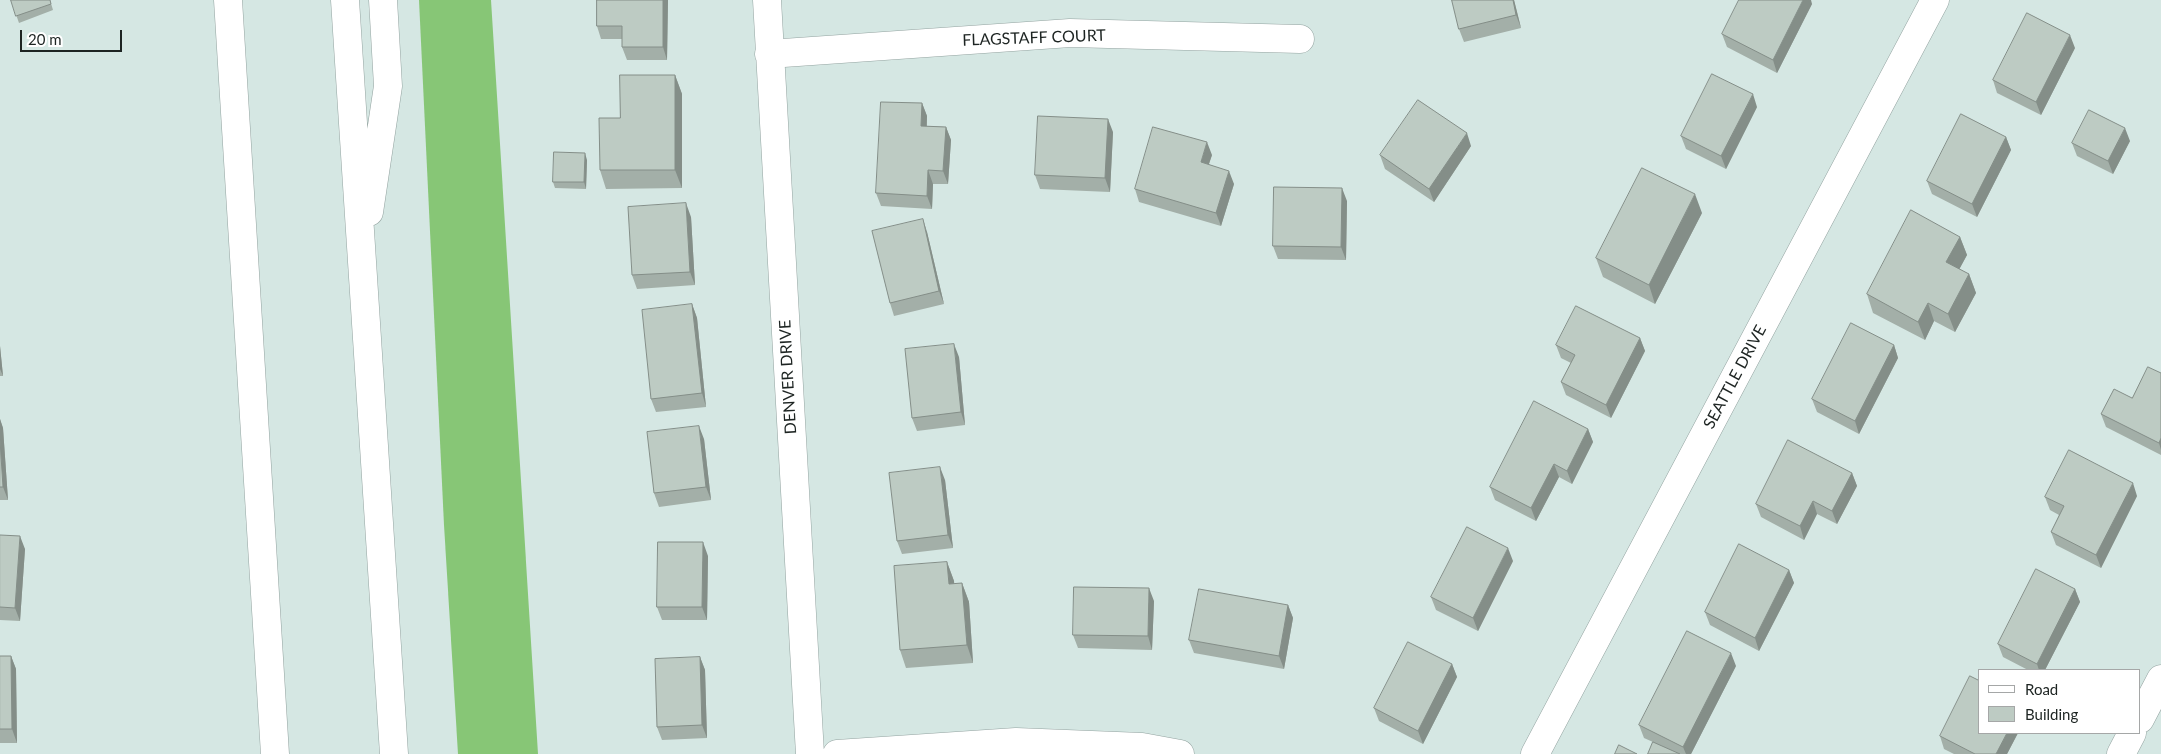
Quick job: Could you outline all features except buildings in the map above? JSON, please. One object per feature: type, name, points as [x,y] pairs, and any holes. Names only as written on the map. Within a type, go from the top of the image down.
[{"type":"main road","points":[[228,0],[275,754]]},
{"type":"main road","points":[[345,0],[394,754]]},
{"type":"main road","points":[[361,268],[388,86],[383,0]]},
{"type":"main road","name":"DENVER DRIVE","points":[[767,0],[810,754]]},
{"type":"main road","name":"SEATTLE DRIVE","points":[[1536,754],[1936,0]]},
{"type":"main road","name":"FLAGSTAFF COURT","points":[[769,54],[1070,33],[1300,39]]},
{"type":"main road","points":[[2141,717],[2161,678]]},
{"type":"main road","points":[[2121,754],[2131,734]]},
{"type":"main road","points":[[837,754],[1016,742],[1142,747],[1180,754]]},
{"type":"green space","points":[[419,0],[491,0],[538,754],[458,754],[444,525]]}]
